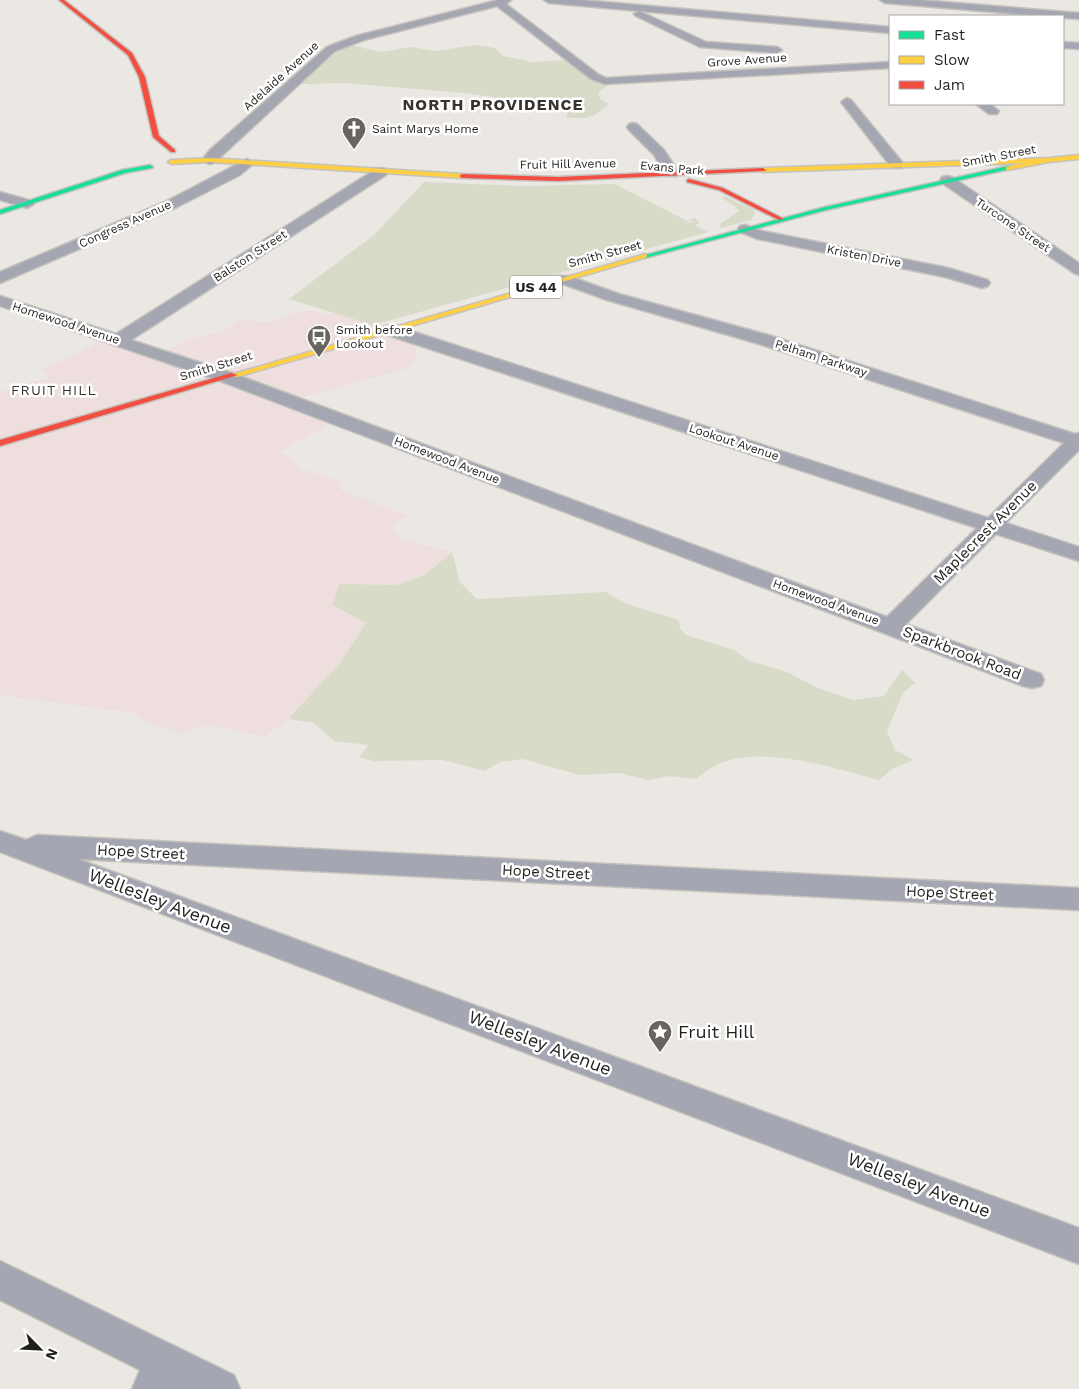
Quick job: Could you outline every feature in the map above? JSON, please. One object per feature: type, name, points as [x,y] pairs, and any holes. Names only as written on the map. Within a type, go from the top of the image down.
[{"type":"main road","name":"Fruit Hill Avenue","points":[[60,0],[130,54],[142,77],[153,144],[174,156],[382,172],[521,179],[620,177],[672,173],[897,164],[1048,160]]},
{"type":"main road","points":[[0,212],[124,171],[150,166],[174,156]]},
{"type":"main road","name":"Smith Street","points":[[0,443],[563,280],[782,219],[947,180],[1048,160],[1078,158]]},
{"type":"main road","points":[[88,183],[121,160],[131,165],[150,166]]},
{"type":"main road","name":"Evans Park","points":[[721,189],[720,182],[734,171]]},
{"type":"main road","name":"Evans Park","points":[[620,177],[679,180],[721,189],[782,219]]},
{"type":"street","points":[[548,0],[889,30]]},
{"type":"street","points":[[885,0],[988,4],[1048,15]]},
{"type":"street","name":"Grove Avenue","points":[[502,2],[595,77],[606,81],[889,64]]},
{"type":"street","name":"Adelaide Avenue","points":[[209,160],[331,49],[360,38],[502,2]]},
{"type":"street","points":[[632,7],[635,11],[693,40],[710,46],[777,50]]},
{"type":"street","points":[[1064,18],[1079,16]]},
{"type":"street","points":[[1064,45],[1079,46]]},
{"type":"street","points":[[847,102],[897,164]]},
{"type":"street","points":[[984,105],[993,111]]},
{"type":"street","points":[[633,127],[659,153],[672,173]]},
{"type":"street","name":"Congress Avenue","points":[[0,278],[172,204],[235,172],[247,163]]},
{"type":"street","name":"Balston Street","points":[[119,340],[382,172]]},
{"type":"street","name":"Turcone Street","points":[[947,180],[1079,270]]},
{"type":"street","points":[[0,196],[27,204]]},
{"type":"street","name":"Kristen Drive","points":[[745,229],[758,235],[948,273],[982,283]]},
{"type":"street","name":"Pelham Parkway","points":[[563,280],[613,297],[762,339],[1078,440]]},
{"type":"street","name":"Homewood Avenue","points":[[0,301],[226,377],[891,626]]},
{"type":"street","name":"Lookout Avenue","points":[[390,330],[1079,554]]},
{"type":"street","name":"Maplecrest Avenue","points":[[891,626],[1078,440]]},
{"type":"street","name":"Sparkbrook Road","points":[[891,626],[1032,680]]},
{"type":"street","name":"Hope Street","points":[[6,843],[1079,899]]},
{"type":"street","name":"Wellesley Avenue","points":[[6,843],[1079,1246]]},
{"type":"street","points":[[0,1280],[159,1376],[220,1389]]},
{"type":"shaded area","points":[[299,311],[314,311],[329,315],[347,312],[359,313],[383,329],[412,337],[417,357],[408,368],[303,397],[266,391],[334,421],[279,452],[288,455],[300,468],[341,482],[341,490],[407,516],[391,528],[402,539],[452,552],[425,575],[397,585],[339,584],[366,623],[340,663],[288,719],[264,737],[207,724],[183,734],[146,722],[135,713],[0,695],[0,392],[49,378],[42,369],[79,353],[108,337],[164,352],[193,338],[221,332],[243,319],[268,323]]},
{"type":"green space","points":[[341,43],[381,52],[410,47],[435,51],[475,45],[495,48],[503,56],[532,62],[569,60],[594,78],[613,81],[598,93],[601,100],[610,104],[589,117],[573,118],[565,117],[568,113],[549,105],[464,93],[344,83],[287,83],[323,51]]},
{"type":"green space","points":[[424,182],[525,186],[615,184],[691,223],[693,222],[689,220],[695,218],[700,223],[695,225],[708,232],[373,325],[289,299],[374,235]]},
{"type":"green space","points":[[724,196],[752,209],[755,213],[751,220],[721,228],[720,224],[739,211],[722,197]]},
{"type":"green space","points":[[452,552],[460,582],[477,599],[606,592],[624,603],[679,620],[680,628],[686,635],[734,650],[748,660],[787,672],[818,688],[853,700],[884,696],[902,670],[915,683],[903,693],[887,731],[895,750],[914,760],[892,769],[879,780],[794,759],[771,757],[749,757],[729,760],[711,768],[696,779],[669,776],[649,780],[619,773],[580,775],[523,759],[500,762],[485,771],[443,760],[374,761],[359,757],[369,745],[334,741],[314,723],[288,719],[340,663],[366,623],[333,605],[339,584],[397,585],[425,575]]},
{"type":"traffic: fast","points":[[0,212],[124,171],[150,167]]},
{"type":"traffic: fast","points":[[645,256],[825,209],[916,187],[1008,168]]},
{"type":"traffic: slow","points":[[1008,168],[1049,160],[1079,157]]},
{"type":"traffic: slow","points":[[171,162],[209,160],[462,176]]},
{"type":"traffic: slow","points":[[763,170],[1049,160]]},
{"type":"traffic: slow","points":[[234,375],[645,256]]},
{"type":"traffic: jam","points":[[61,0],[130,54],[142,77],[156,137],[173,151]]},
{"type":"traffic: jam","points":[[462,176],[558,179],[763,170]]},
{"type":"traffic: jam","points":[[689,181],[721,189],[781,219]]},
{"type":"traffic: jam","points":[[0,443],[234,375]]},
{"type":"place","name":"Saint Marys Home","points":[[354,150]]},
{"type":"place","name":"Smith before Lookout","points":[[319,358]]},
{"type":"place","name":"Fruit Hill","points":[[660,1053]]},
{"type":"district","name":"NORTH PROVIDENCE","points":[[493,104]]},
{"type":"district","name":"FRUIT HILL","points":[[54,390]]}]
